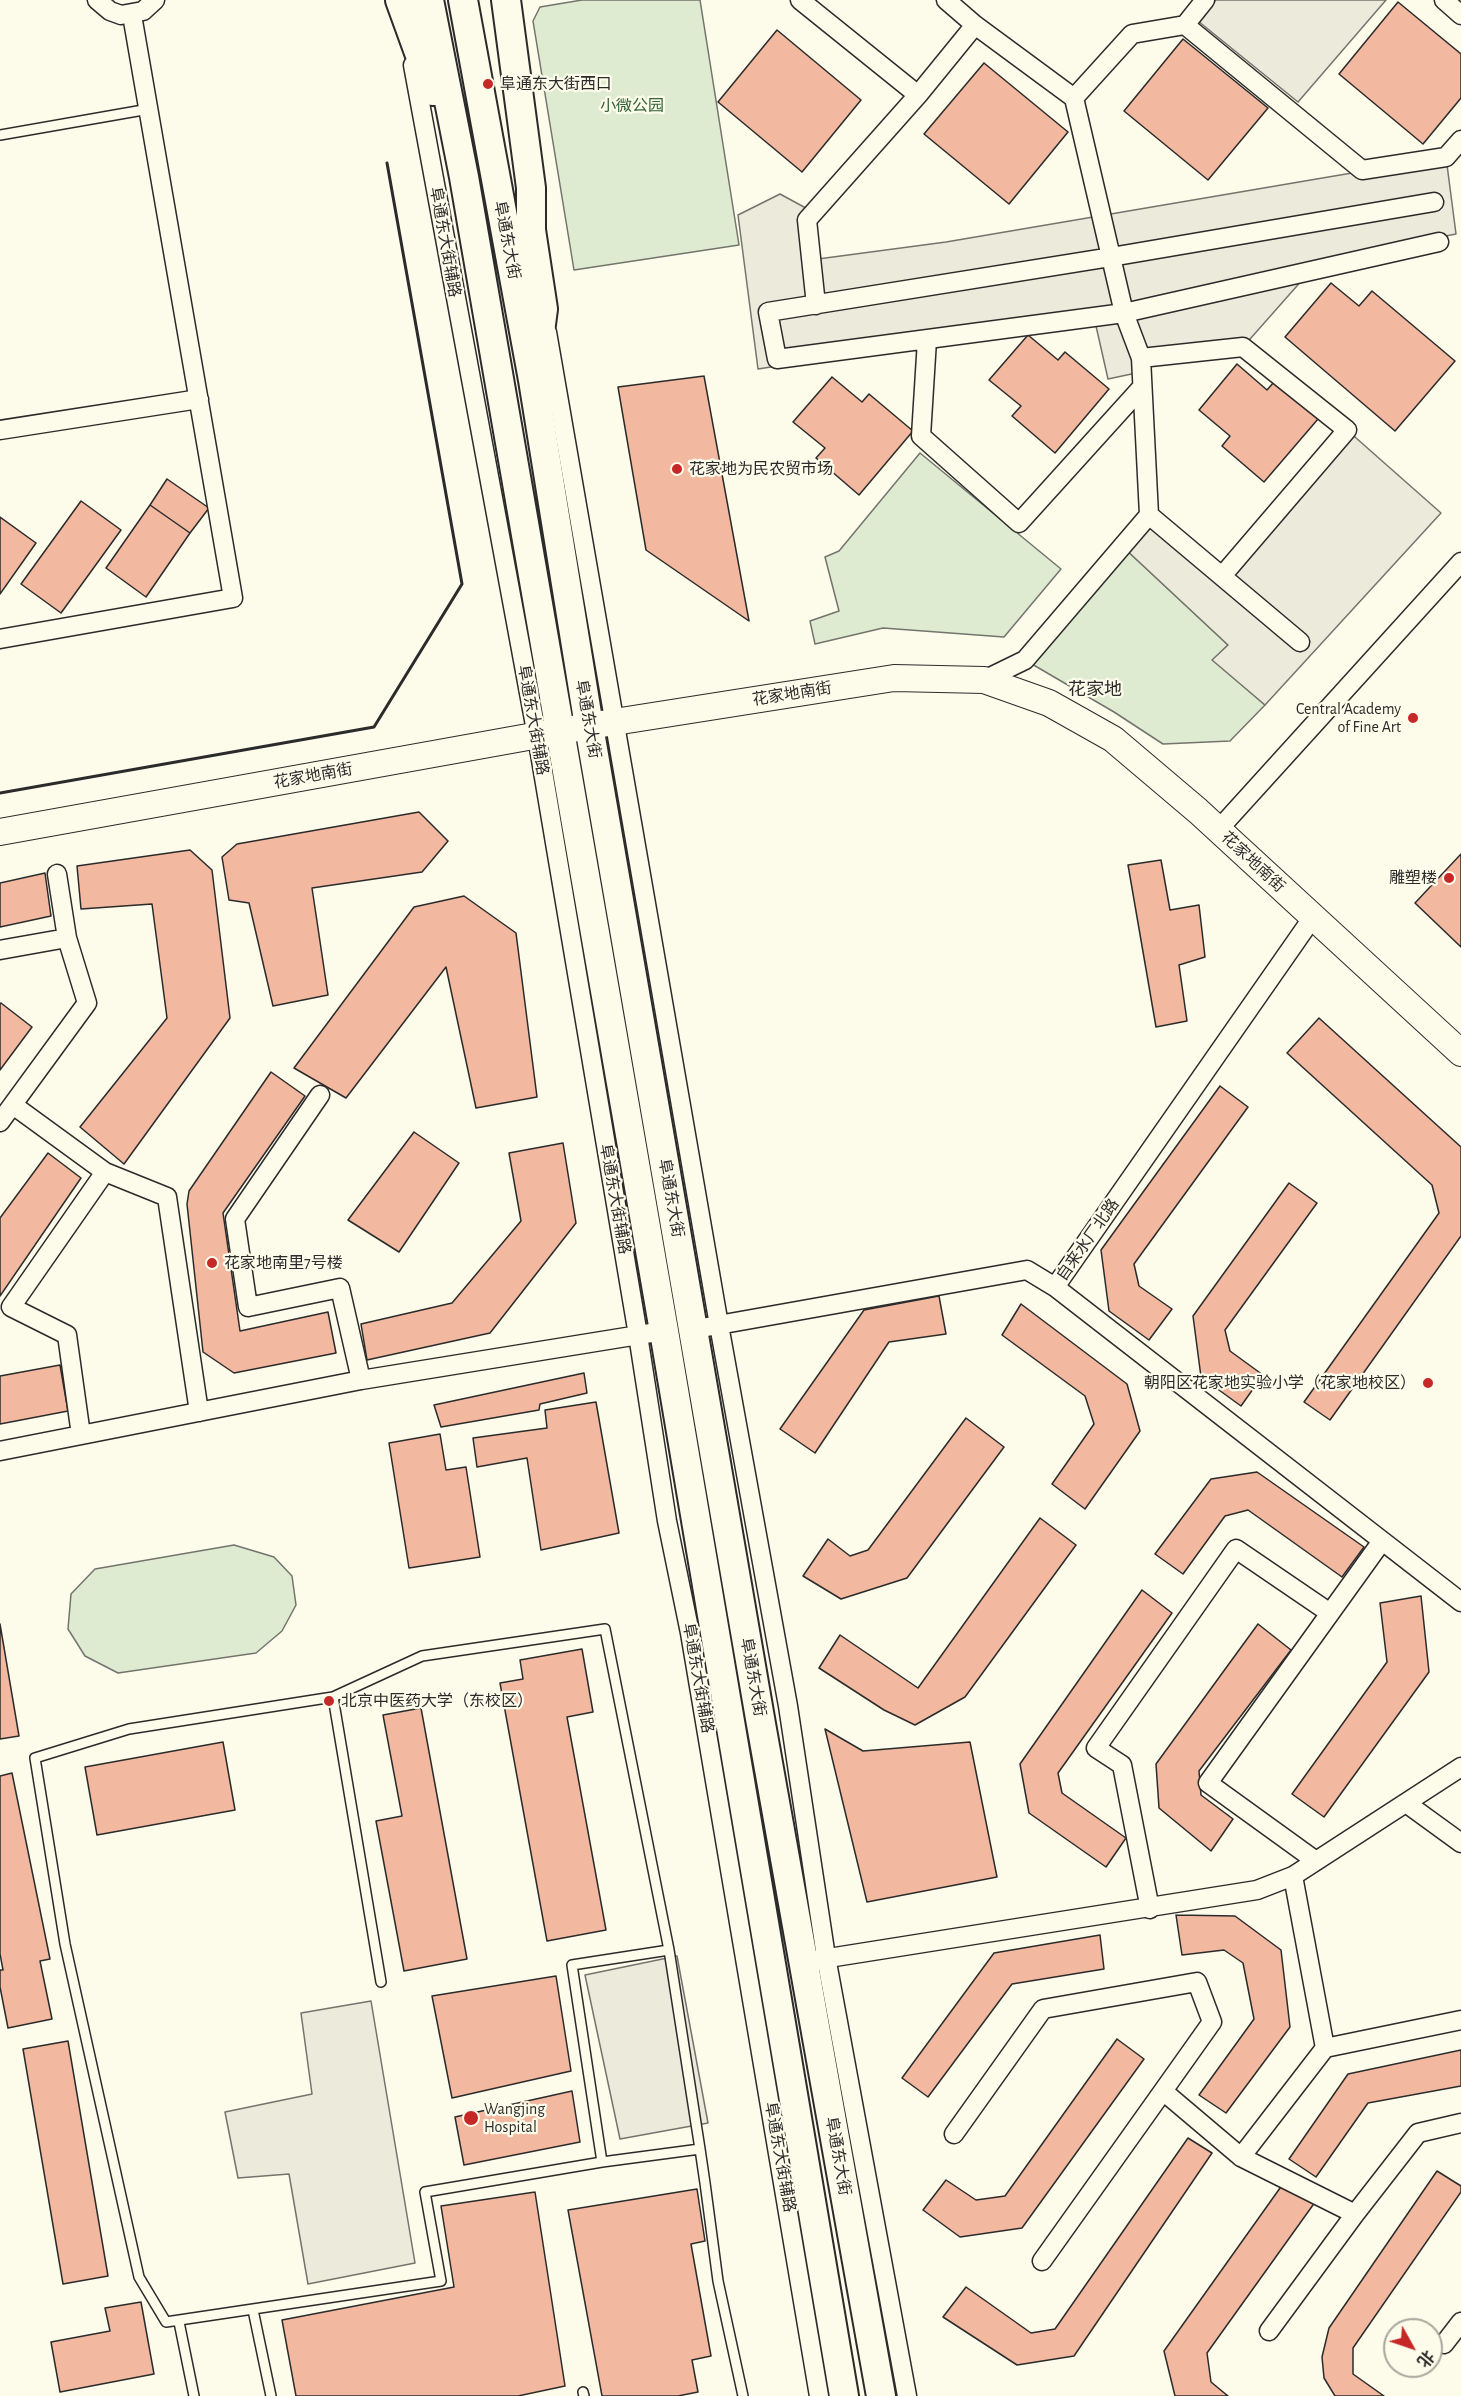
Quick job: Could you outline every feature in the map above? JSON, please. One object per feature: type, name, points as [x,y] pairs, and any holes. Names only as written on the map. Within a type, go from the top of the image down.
[{"type":"main road","name":"阜通东大街","points":[[429,0],[464,177],[548,734],[651,1333],[844,2396]]},
{"type":"main road","name":"阜通东大街","points":[[463,0],[533,380],[602,724],[815,1960],[881,2396]]},
{"type":"main road","points":[[511,1],[531,188],[531,230],[543,309],[533,380]]},
{"type":"main road","points":[[400,2],[464,177]]},
{"type":"street","points":[[98,0],[110,11],[132,15],[143,11],[155,0]]},
{"type":"street","points":[[800,0],[918,95]]},
{"type":"street","points":[[946,0],[975,25],[1074,98],[1124,313],[1141,358],[1149,515],[1025,660],[984,680]]},
{"type":"street","points":[[1074,98],[1132,34],[1185,25],[1205,0]]},
{"type":"street","points":[[1444,0],[1461,15]]},
{"type":"street","name":"阜通东大街辅路","points":[[400,2],[548,734]]},
{"type":"street","points":[[0,639],[233,598],[132,15]]},
{"type":"street","points":[[816,305],[807,220],[918,95],[975,25]]},
{"type":"street","points":[[1185,25],[1362,170],[1446,157],[1461,140]]},
{"type":"street","points":[[1434,202],[768,312],[777,359],[1124,313],[1439,242]]},
{"type":"street","points":[[543,309],[602,724]]},
{"type":"street","points":[[927,340],[921,436],[1019,523],[1142,387]]},
{"type":"street","points":[[1141,358],[1243,347],[1347,430],[1222,576]]},
{"type":"street","points":[[0,430],[199,399]]},
{"type":"street","points":[[1149,515],[1300,642]]},
{"type":"street","points":[[1218,830],[1461,562]]},
{"type":"street","name":"花家地南街","points":[[0,832],[602,724],[894,678],[984,680],[1049,703],[1113,739],[1218,830],[1461,1053]]},
{"type":"street","points":[[0,1122],[87,1003],[67,938],[57,874]]},
{"type":"street","name":"自来水厂北路","points":[[706,1327],[1026,1270],[1055,1287],[1313,917]]},
{"type":"street","points":[[0,950],[67,938]]},
{"type":"street","points":[[320,1095],[235,1219],[238,1241],[248,1307],[340,1288],[361,1380]]},
{"type":"street","points":[[13,1105],[105,1172],[167,1197],[199,1412]]},
{"type":"street","points":[[81,1435],[67,1335],[11,1307],[105,1172]]},
{"type":"street","points":[[1055,1287],[1461,1602]]},
{"type":"street","points":[[0,1451],[361,1380],[651,1333]]},
{"type":"street","name":"阜通东大街辅路","points":[[651,1333],[667,1521],[690,1633],[785,2181],[819,2396]]},
{"type":"street","points":[[1316,1861],[1208,1782],[1382,1541]]},
{"type":"street","points":[[1150,1909],[1122,1765],[1096,1748],[1236,1549],[1330,1612]]},
{"type":"street","points":[[907,2396],[815,1960],[1150,1909],[1257,1890],[1293,1876],[1461,1767]]},
{"type":"street","points":[[1406,1803],[1461,1843]]},
{"type":"street","points":[[1293,1876],[1325,2048]]},
{"type":"street","points":[[954,2134],[1043,2009],[1197,1982],[1212,2022],[1042,2261]]},
{"type":"street","points":[[1241,2157],[1325,2048],[1461,2020]]},
{"type":"street","points":[[1163,2091],[1241,2157],[1355,2214]]},
{"type":"street","points":[[1269,2331],[1418,2133],[1461,2123]]},
{"type":"street","points":[[1444,2344],[1461,2322]]},
{"type":"lane","points":[[0,135],[149,109]]},
{"type":"lane","points":[[700,2149],[602,2162],[424,2192],[441,2281],[179,2322],[166,2322],[139,2277],[65,1944],[35,1758],[129,1729],[333,1697],[422,1656],[605,1629],[669,1950],[700,2149],[718,2281],[743,2396]]},
{"type":"lane","points":[[333,1697],[381,1982]]},
{"type":"lane","points":[[602,2162],[572,1965],[669,1950]]},
{"type":"lane","points":[[253,2310],[270,2396]]},
{"type":"lane","points":[[179,2322],[194,2396]]},
{"type":"green space","name":"小微公园","points":[[582,0],[700,0],[739,245],[574,270],[533,21],[540,7]]},
{"type":"green space","points":[[920,453],[1061,569],[1004,637],[883,628],[815,644],[810,621],[839,611],[825,557],[839,551]]},
{"type":"green space","points":[[1122,546],[1228,645],[1213,660],[1265,705],[1230,741],[1163,744],[1114,712],[1025,660]]},
{"type":"green space","points":[[234,1545],[274,1557],[292,1576],[296,1605],[282,1631],[256,1653],[118,1673],[85,1656],[68,1629],[71,1594],[95,1569]]},
{"type":"shaded area","points":[[1216,0],[1386,0],[1298,102],[1198,21]]},
{"type":"shaded area","points":[[1446,157],[1456,234],[1319,261],[1243,347],[1141,358],[1141,372],[1108,379],[1094,317],[758,369],[738,215],[780,194],[815,213],[818,259],[946,242]]},
{"type":"shaded area","points":[[1347,430],[1441,513],[1265,705],[1212,660],[1228,645],[1122,546],[1149,515],[1222,576]]},
{"type":"shaded area","points":[[677,1956],[708,2123],[620,2139],[585,1975]]},
{"type":"shaded area","points":[[371,2001],[415,2263],[308,2284],[289,2174],[238,2178],[225,2112],[312,2094],[301,2013]]},
{"type":"building","points":[[1398,2],[1461,54],[1461,98],[1423,144],[1339,74]]},
{"type":"building","points":[[777,30],[861,100],[802,172],[718,102]]},
{"type":"building","points":[[1183,39],[1268,108],[1208,180],[1124,111]]},
{"type":"building","points":[[984,63],[1068,132],[1009,204],[924,134]]},
{"type":"building","points":[[1331,283],[1359,306],[1372,291],[1455,361],[1395,431],[1285,337]]},
{"type":"building","points":[[1028,335],[1058,360],[1065,352],[1109,389],[1055,453],[1012,416],[1021,406],[989,380]]},
{"type":"building","points":[[1237,364],[1267,390],[1274,382],[1318,419],[1264,482],[1222,446],[1230,436],[1199,410]]},
{"type":"building","name":"花家地为民农贸市场","points":[[704,376],[749,621],[646,550],[618,387]]},
{"type":"building","points":[[832,377],[862,402],[869,394],[913,431],[859,495],[816,458],[825,448],[793,422]]},
{"type":"building","points":[[167,479],[209,508],[190,533],[150,505]]},
{"type":"building","points":[[81,501],[121,530],[61,613],[21,584]]},
{"type":"building","points":[[150,505],[190,533],[146,597],[106,568]]},
{"type":"building","points":[[0,517],[36,543],[0,594]]},
{"type":"building","points":[[419,812],[448,841],[422,872],[312,888],[328,995],[273,1006],[249,903],[229,900],[222,857],[237,844]]},
{"type":"building","points":[[190,850],[212,870],[230,1018],[124,1164],[80,1127],[167,1018],[152,904],[81,909],[77,866]]},
{"type":"building","name":"雕塑楼","points":[[1461,854],[1461,947],[1415,903]]},
{"type":"building","points":[[1161,860],[1170,910],[1199,905],[1205,957],[1179,965],[1187,1021],[1156,1027],[1128,865]]},
{"type":"building","points":[[45,873],[51,916],[0,927],[0,883]]},
{"type":"building","points":[[464,896],[516,933],[537,1097],[476,1108],[446,967],[346,1098],[294,1068],[414,907]]},
{"type":"building","points":[[0,1004],[32,1027],[0,1070]]},
{"type":"building","points":[[1319,1018],[1461,1147],[1461,1236],[1330,1420],[1304,1402],[1439,1213],[1432,1185],[1287,1053]]},
{"type":"building","name":"花家地南里7号楼","points":[[271,1072],[305,1096],[223,1213],[240,1331],[328,1312],[336,1353],[234,1373],[203,1352],[187,1204],[189,1191]]},
{"type":"building","points":[[1220,1086],[1248,1107],[1134,1264],[1139,1286],[1172,1309],[1149,1340],[1109,1311],[1101,1250]]},
{"type":"building","points":[[414,1132],[459,1163],[399,1252],[348,1220]]},
{"type":"building","points":[[563,1143],[576,1223],[490,1333],[367,1360],[361,1324],[452,1303],[521,1221],[509,1153]]},
{"type":"building","points":[[48,1153],[81,1178],[0,1296],[0,1218]]},
{"type":"building","points":[[1289,1183],[1317,1203],[1225,1330],[1230,1351],[1263,1375],[1241,1406],[1201,1377],[1193,1316]]},
{"type":"building","points":[[939,1296],[946,1334],[889,1342],[815,1453],[780,1429],[864,1310]]},
{"type":"building","points":[[1021,1304],[1127,1384],[1140,1431],[1085,1509],[1052,1484],[1094,1424],[1085,1396],[1002,1335]]},
{"type":"building","points":[[60,1365],[68,1411],[0,1424],[0,1376]]},
{"type":"building","points":[[584,1373],[587,1393],[540,1404],[539,1410],[441,1427],[434,1405]]},
{"type":"building","points":[[596,1402],[619,1533],[541,1550],[527,1458],[477,1467],[473,1438],[547,1428],[545,1410]]},
{"type":"building","points":[[966,1418],[1004,1447],[907,1578],[841,1599],[803,1576],[828,1539],[850,1556],[868,1550]]},
{"type":"building","points":[[440,1434],[446,1470],[466,1467],[480,1557],[409,1568],[389,1443]]},
{"type":"building","points":[[1257,1472],[1364,1547],[1342,1577],[1248,1510],[1225,1516],[1183,1574],[1155,1554],[1211,1479]]},
{"type":"building","points":[[1040,1518],[1076,1545],[965,1697],[915,1725],[884,1710],[819,1668],[840,1635],[918,1688]]},
{"type":"building","points":[[1142,1590],[1172,1613],[1058,1773],[1062,1793],[1126,1838],[1106,1867],[1029,1813],[1020,1764]]},
{"type":"building","points":[[1421,1596],[1429,1672],[1324,1817],[1292,1794],[1387,1662],[1380,1603]]},
{"type":"building","points":[[0,1624],[19,1736],[0,1739]]},
{"type":"building","points":[[1258,1624],[1291,1650],[1199,1771],[1201,1795],[1233,1819],[1211,1851],[1159,1808],[1156,1764]]},
{"type":"building","points":[[582,1649],[593,1712],[567,1717],[606,1930],[547,1941],[500,1683],[523,1679],[520,1660]]},
{"type":"building","points":[[421,1708],[467,1959],[404,1971],[376,1821],[402,1816],[383,1715]]},
{"type":"building","points":[[825,1729],[863,1751],[970,1742],[997,1877],[867,1902]]},
{"type":"building","points":[[223,1742],[235,1810],[97,1835],[85,1767]]},
{"type":"building","points":[[12,1773],[50,1959],[40,1961],[52,2019],[8,2028],[0,1987],[0,1970],[3,1970],[0,1954],[0,1776]]},
{"type":"building","points":[[1176,1915],[1235,1916],[1281,1950],[1290,2027],[1226,2113],[1199,2095],[1254,2019],[1243,1963],[1224,1950],[1182,1955]]},
{"type":"building","points":[[1100,1935],[1104,1969],[1012,1984],[928,2097],[902,2078],[994,1953]]},
{"type":"building","points":[[556,1976],[571,2071],[452,2098],[432,1996]]},
{"type":"building","points":[[1117,2039],[1144,2059],[1022,2228],[960,2237],[923,2210],[946,2180],[976,2200],[1005,2196]]},
{"type":"building","points":[[68,2041],[108,2276],[63,2284],[23,2049]]},
{"type":"building","points":[[1461,2050],[1461,2086],[1368,2103],[1316,2177],[1289,2159],[1348,2074]]},
{"type":"building","points":[[572,2091],[580,2142],[464,2165],[455,2117]]},
{"type":"building","points":[[1188,2138],[1212,2153],[1074,2356],[1017,2365],[943,2317],[966,2287],[1031,2333],[1055,2329]]},
{"type":"building","points":[[1437,2171],[1461,2186],[1461,2192],[1353,2348],[1353,2374],[1384,2396],[1335,2396],[1324,2378],[1322,2357],[1329,2328]]},
{"type":"building","points":[[1290,2174],[1318,2198],[1207,2353],[1211,2382],[1228,2396],[1175,2396],[1164,2351]]},
{"type":"building","points":[[697,2189],[705,2241],[691,2244],[711,2356],[692,2360],[698,2392],[678,2396],[602,2396],[568,2210]]},
{"type":"building","points":[[535,2192],[565,2386],[518,2396],[296,2396],[282,2320],[454,2287],[441,2206]]},
{"type":"building","points":[[141,2302],[154,2374],[60,2392],[51,2342],[110,2331],[105,2308]]},
{"type":"wall","points":[[0,793],[374,727],[462,584],[387,163]]},
{"type":"place","name":"阜通东大街西口","points":[[488,84]]},
{"type":"place","name":"花家地为民农贸市场","points":[[677,469]]},
{"type":"place","name":"Central Academy of Fine Art","points":[[1413,718]]},
{"type":"place","name":"雕塑楼","points":[[1449,878]]},
{"type":"place","name":"花家地南里7号楼","points":[[212,1263]]},
{"type":"place","name":"朝阳区花家地实验小学（花家地校区）","points":[[1428,1383]]},
{"type":"place","name":"北京中医药大学（东校区）","points":[[329,1701]]},
{"type":"place","name":"Wangjing Hospital","points":[[471,2118]]},
{"type":"district","name":"花家地","points":[[1095,690]]}]
